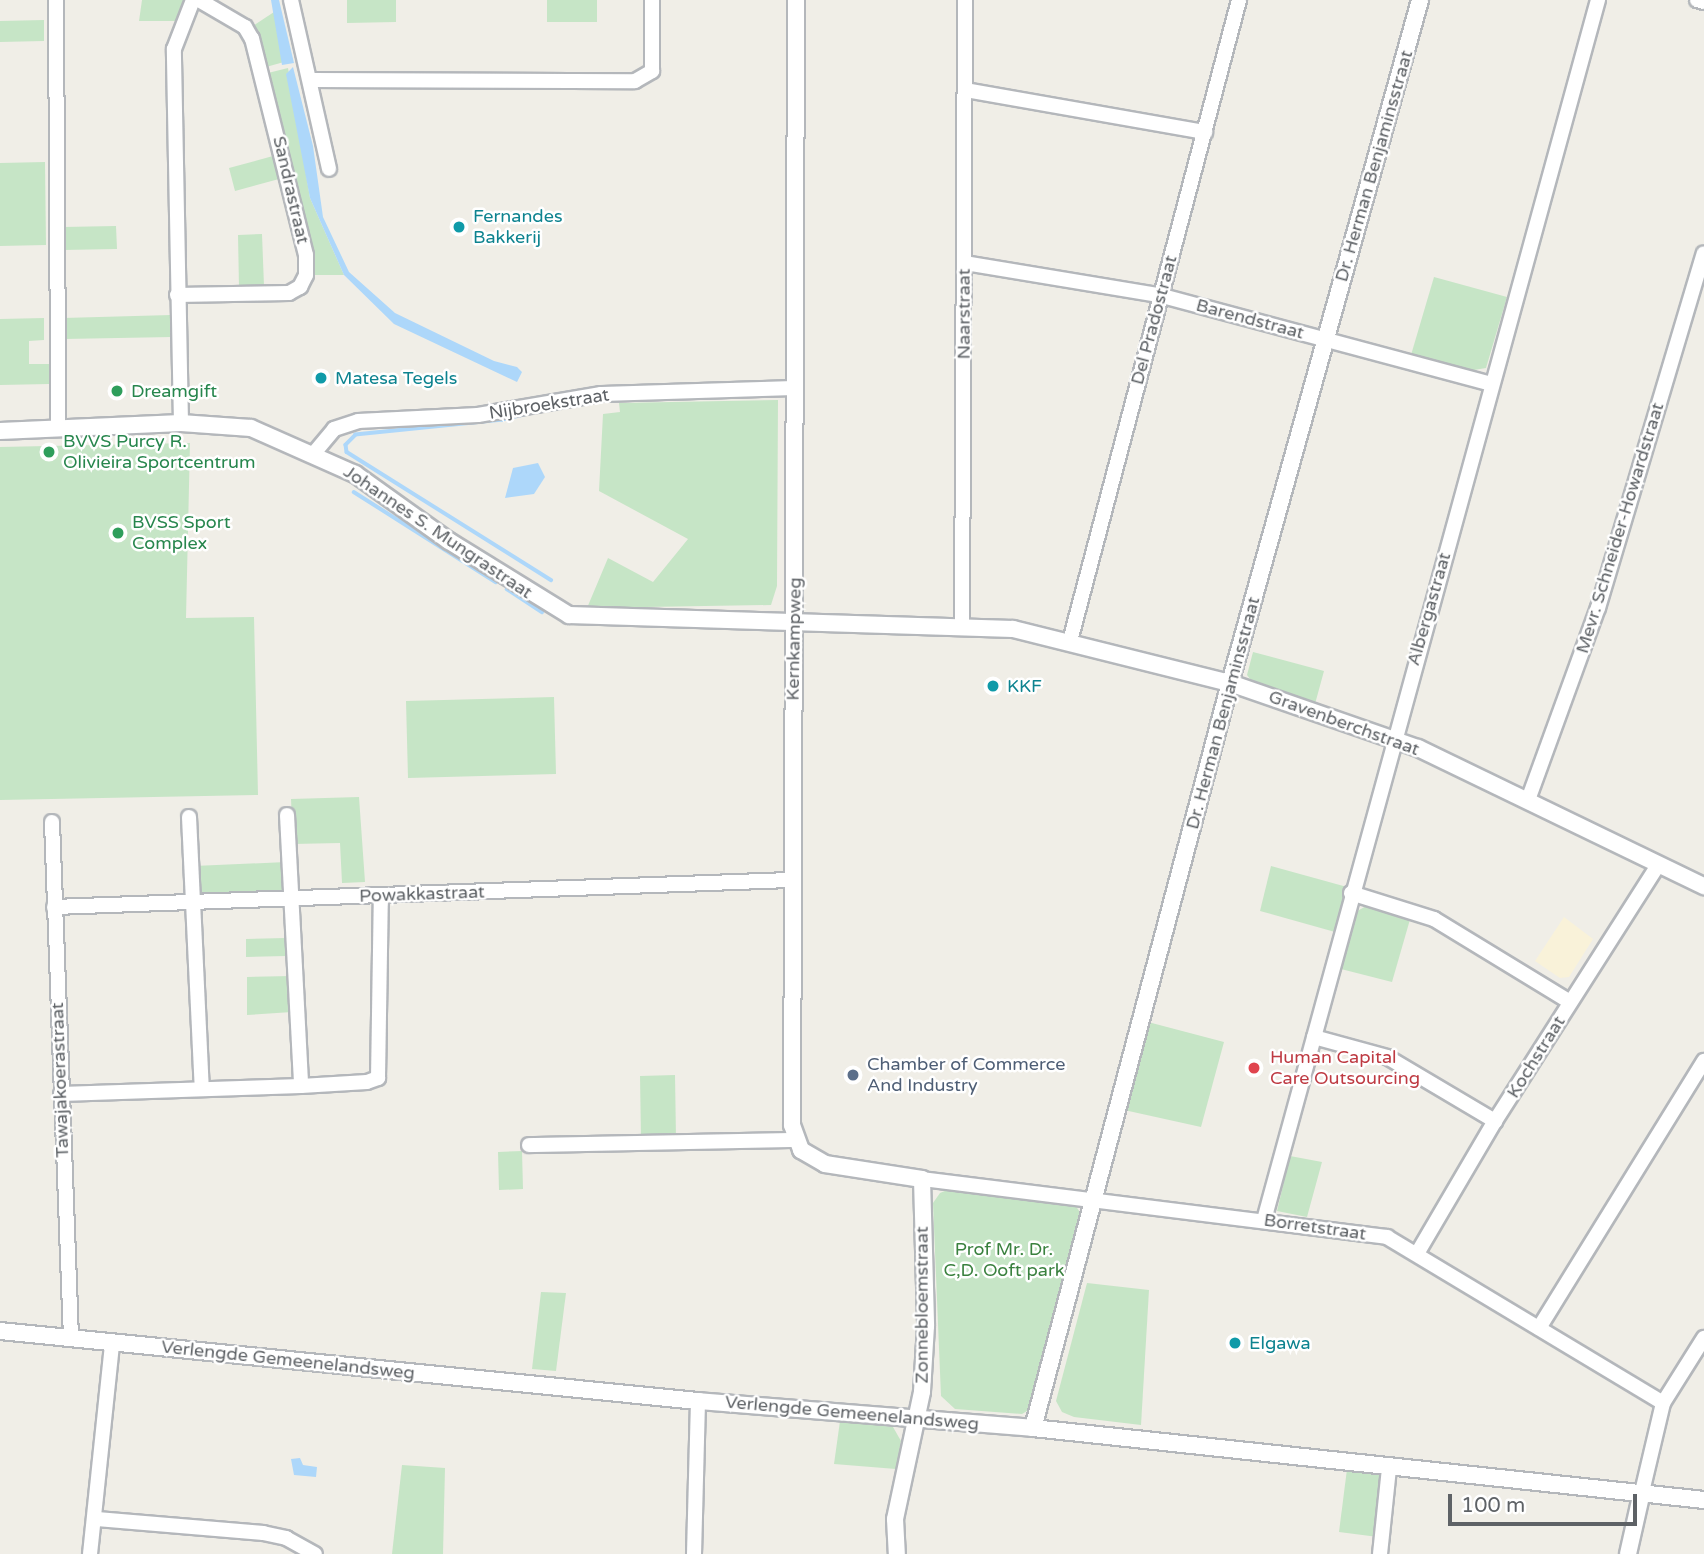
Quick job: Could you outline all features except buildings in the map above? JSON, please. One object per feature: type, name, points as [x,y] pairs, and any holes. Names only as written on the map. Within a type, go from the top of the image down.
[{"type":"street","points":[[56,0],[58,427]]},
{"type":"street","points":[[181,423],[174,49],[194,0]]},
{"type":"street","name":"Sandrastraat","points":[[177,295],[289,293],[300,287],[306,275],[303,242],[252,39],[245,27],[199,0]]},
{"type":"street","points":[[291,0],[312,80],[329,169]]},
{"type":"street","points":[[312,80],[635,81],[652,71],[652,0]]},
{"type":"street","name":"Kernkampweg","points":[[796,0],[795,622],[791,880],[792,1125],[797,1140]]},
{"type":"street","name":"Naarstraat","points":[[962,628],[965,0]]},
{"type":"street","name":"Del Pradostraat","points":[[1070,641],[1159,295],[1239,0]]},
{"type":"street","name":"Dr. Herman Benjaminsstraat","points":[[1033,1428],[1230,683],[1420,0]]},
{"type":"street","name":"Albergastraat","points":[[1264,1220],[1392,740],[1598,0]]},
{"type":"street","points":[[1698,0],[1704,2]]},
{"type":"street","points":[[966,90],[1205,132]]},
{"type":"street","name":"Mevr. Schneider-Howardstraat","points":[[1528,800],[1598,608],[1704,253]]},
{"type":"street","name":"Barendstraat","points":[[965,263],[1159,295],[1492,384]]},
{"type":"street","name":"Nijbroekstraat","points":[[315,452],[334,429],[358,421],[478,415],[601,394],[795,388]]},
{"type":"street","name":"Johannes S. Mungrastraat","points":[[0,430],[181,423],[251,428],[315,452],[355,474],[449,541],[569,614],[795,622]]},
{"type":"street","name":"Gravenberchstraat","points":[[795,622],[1013,629],[1070,641],[1230,683],[1392,740],[1528,800],[1704,886]]},
{"type":"street","points":[[287,815],[301,1086]]},
{"type":"street","points":[[189,817],[190,903],[201,1089]]},
{"type":"street","name":"Tawajakoerastraat","points":[[52,822],[71,1338]]},
{"type":"street","name":"Kochstraat","points":[[1419,1252],[1495,1121],[1658,865]]},
{"type":"street","name":"Powakkastraat","points":[[54,907],[791,880]]},
{"type":"street","points":[[1351,893],[1434,919],[1570,1002]]},
{"type":"street","points":[[61,1094],[301,1086],[367,1082],[378,1077],[381,896]]},
{"type":"street","points":[[1314,1037],[1387,1057],[1495,1121]]},
{"type":"street","points":[[1539,1328],[1704,1061]]},
{"type":"street","points":[[528,1145],[797,1140],[801,1150],[825,1164],[922,1179]]},
{"type":"street","name":"Borretstraat","points":[[922,1179],[1387,1237],[1419,1252],[1664,1403]]},
{"type":"street","name":"Zonnebloemstraat","points":[[897,1554],[894,1519],[917,1417],[926,1326],[922,1179]]},
{"type":"street","name":"Verlengde Gemeenelandsweg","points":[[0,1331],[698,1401],[1033,1428],[1704,1500]]},
{"type":"street","points":[[1628,1554],[1664,1403],[1704,1338]]},
{"type":"street","points":[[90,1554],[97,1519],[112,1343]]},
{"type":"street","points":[[694,1554],[698,1401]]},
{"type":"street","points":[[1380,1554],[1389,1468]]},
{"type":"street","points":[[97,1519],[263,1533],[286,1538],[316,1554]]},
{"type":"green space","points":[[142,0],[186,0],[181,21],[139,21]]},
{"type":"green space","points":[[347,0],[396,0],[396,22],[347,23]]},
{"type":"green space","points":[[547,0],[597,0],[597,22],[547,22]]},
{"type":"green space","points":[[274,12],[284,62],[266,67],[250,28]]},
{"type":"green space","points":[[44,20],[44,41],[0,42],[0,21]]},
{"type":"green space","points":[[288,68],[310,198],[344,275],[312,275],[313,252],[268,73]]},
{"type":"green space","points":[[273,156],[279,179],[235,191],[229,168]]},
{"type":"green space","points":[[45,162],[46,245],[0,246],[0,163]]},
{"type":"green space","points":[[116,226],[117,249],[63,250],[63,227]]},
{"type":"green space","points":[[262,234],[264,286],[239,287],[238,235]]},
{"type":"green space","points":[[1434,277],[1507,297],[1486,368],[1468,371],[1411,355]]},
{"type":"green space","points":[[171,315],[172,337],[64,339],[63,318]]},
{"type":"green space","points":[[44,318],[44,340],[29,341],[29,364],[49,364],[49,384],[0,385],[0,319]]},
{"type":"green space","points":[[778,400],[777,586],[771,605],[587,608],[608,558],[653,582],[688,539],[599,491],[603,414],[620,412],[619,403]]},
{"type":"green space","points":[[190,443],[186,618],[254,617],[258,795],[0,800],[0,447]]},
{"type":"green space","points":[[1253,652],[1324,671],[1315,704],[1254,684],[1247,675]]},
{"type":"green space","points":[[554,697],[556,774],[408,778],[406,701]]},
{"type":"green space","points":[[359,797],[365,882],[342,883],[340,843],[293,844],[291,799]]},
{"type":"green space","points":[[286,862],[287,892],[199,897],[194,866]]},
{"type":"green space","points":[[1271,866],[1347,887],[1335,932],[1260,911]]},
{"type":"green space","points":[[1368,905],[1411,916],[1392,982],[1337,968],[1352,914]]},
{"type":"green space","points":[[285,938],[286,956],[246,957],[246,939]]},
{"type":"green space","points":[[291,976],[292,1012],[247,1015],[247,977]]},
{"type":"green space","points":[[1148,1022],[1224,1042],[1201,1127],[1124,1110]]},
{"type":"green space","points":[[675,1075],[676,1139],[641,1140],[640,1076]]},
{"type":"green space","points":[[522,1151],[523,1189],[499,1190],[498,1152]]},
{"type":"green space","points":[[1290,1156],[1322,1162],[1307,1217],[1277,1211]]},
{"type":"green space","name":"Prof Mr. Dr. C,D. Ooft park","points":[[952,1188],[1075,1205],[1082,1215],[1032,1408],[1022,1414],[955,1409],[941,1396],[933,1203],[940,1193]]},
{"type":"green space","points":[[1087,1283],[1149,1290],[1141,1425],[1074,1417],[1062,1412],[1056,1401]]},
{"type":"green space","points":[[541,1292],[566,1293],[556,1371],[532,1369]]},
{"type":"green space","points":[[840,1421],[893,1427],[901,1441],[896,1469],[834,1464]]},
{"type":"green space","points":[[402,1465],[445,1468],[443,1554],[392,1554]]},
{"type":"green space","points":[[1347,1469],[1385,1474],[1378,1537],[1339,1532]]},
{"type":"sand","points":[[1564,917],[1593,939],[1569,977],[1560,978],[1535,961]]},
{"type":"water","points":[[271,0],[279,0],[294,63],[282,65]]},
{"type":"water","points":[[293,67],[313,146],[323,217],[349,272],[395,313],[494,361],[517,367],[522,372],[517,382],[394,324],[344,275],[310,198],[286,74]]},
{"type":"water","points":[[538,463],[545,477],[534,494],[505,498],[513,468]]},
{"type":"water","points":[[300,1458],[303,1465],[317,1467],[316,1477],[294,1475],[291,1459]]},
{"type":"waterway","points":[[537,412],[503,420],[356,435],[346,445],[347,452],[551,580]]},
{"type":"waterway","points":[[354,492],[496,582]]},
{"type":"waterway","points":[[507,589],[542,612]]},
{"type":"place","name":"Fernandes Bakkerij","points":[[459,227]]},
{"type":"place","name":"Matesa Tegels","points":[[321,378]]},
{"type":"place","name":"Dreamgift","points":[[117,391]]},
{"type":"place","name":"BVVS Purcy R. Olivieira Sportcentrum","points":[[49,452]]},
{"type":"place","name":"BVSS Sport Complex","points":[[118,533]]},
{"type":"place","name":"KKF","points":[[993,686]]},
{"type":"place","name":"Human Capital Care Outsourcing","points":[[1254,1068]]},
{"type":"place","name":"Chamber of Commerce And Industry","points":[[853,1075]]},
{"type":"place","name":"Elgawa","points":[[1235,1343]]}]
